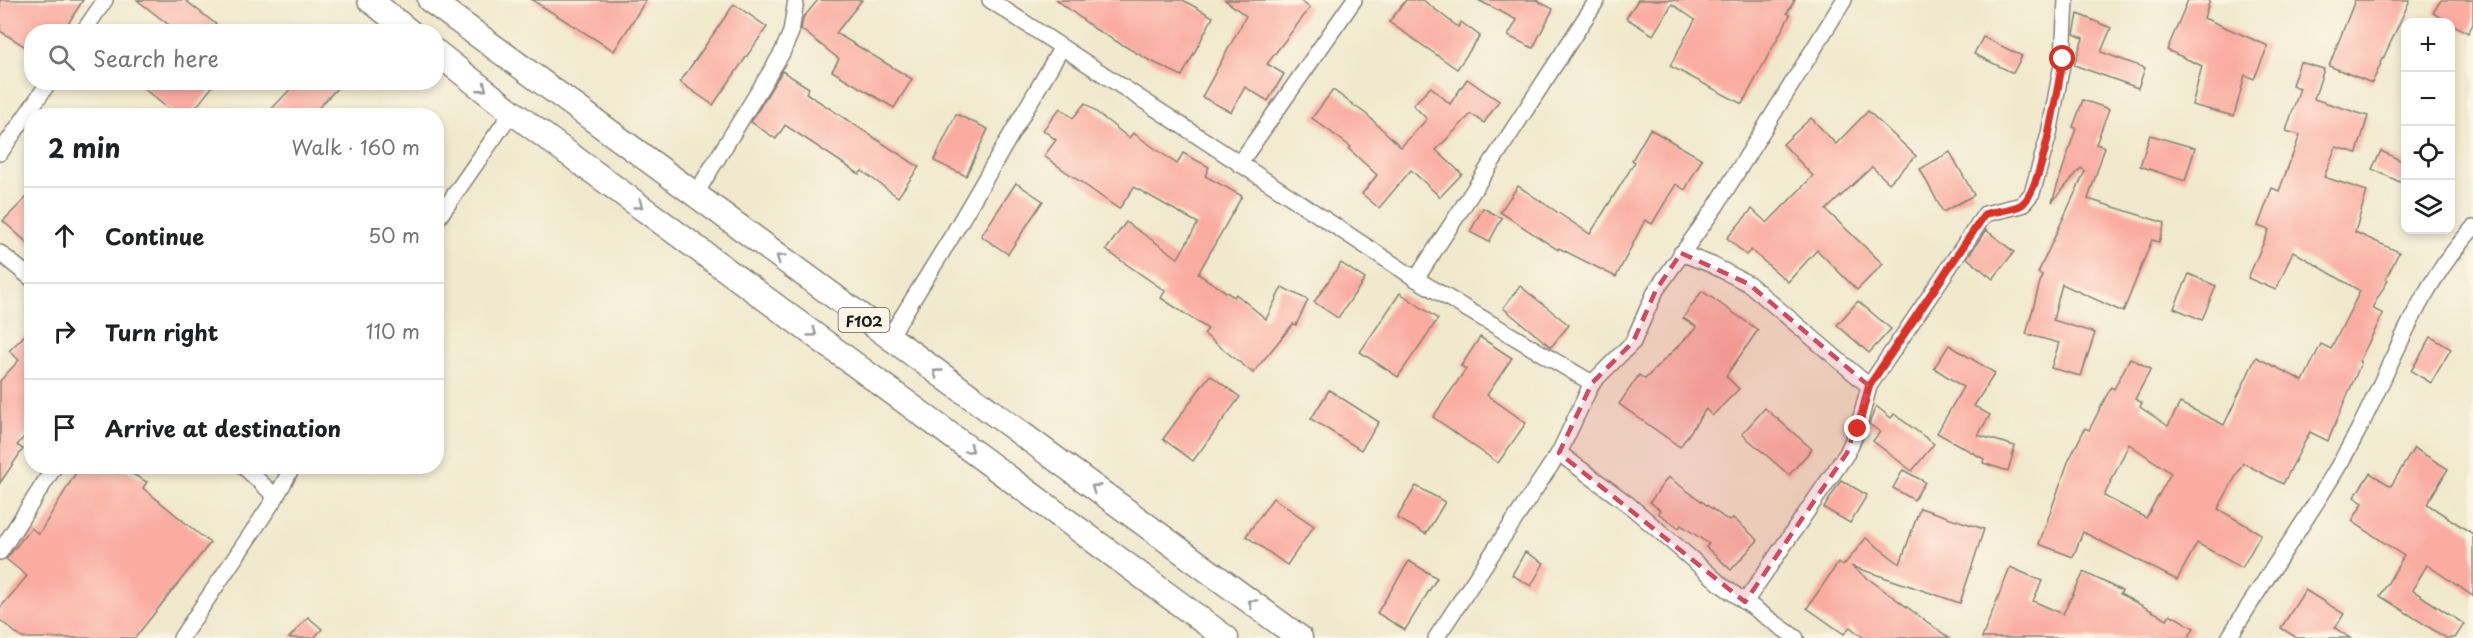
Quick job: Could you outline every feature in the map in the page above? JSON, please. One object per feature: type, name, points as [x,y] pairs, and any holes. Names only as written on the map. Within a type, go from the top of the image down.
[{"type":"main road","points":[[370,0],[400,24]]},
{"type":"main road","name":"F102","points":[[430,0],[1299,638]]},
{"type":"main road","name":"F102","points":[[444,58],[512,112],[1226,638]]},
{"type":"street","points":[[88,24],[105,0]]},
{"type":"street","points":[[695,195],[782,53],[791,32],[796,0]]},
{"type":"street","points":[[990,0],[1416,279],[1592,383]]},
{"type":"street","points":[[1239,164],[1354,0]]},
{"type":"street","points":[[1416,279],[1598,0]]},
{"type":"street","points":[[1436,638],[1559,453],[1592,383],[1633,342],[1656,290],[1716,206],[1844,0]]},
{"type":"street","points":[[1745,602],[1847,453],[1858,429],[1869,386],[1985,214],[2022,205],[2032,193],[2049,134],[2063,59],[2066,0]]},
{"type":"street","points":[[889,338],[952,236],[1062,47]]},
{"type":"street","points":[[31,108],[43,90]]},
{"type":"street","points":[[444,210],[512,112]]},
{"type":"street","points":[[0,153],[24,118]]},
{"type":"street","points":[[2229,638],[2266,574],[2321,495],[2359,429],[2433,277],[2473,228]]},
{"type":"street","points":[[0,252],[24,272]]},
{"type":"street","points":[[1681,253],[1712,265],[1749,284],[1869,386]]},
{"type":"street","points":[[1559,453],[1628,504],[1723,586],[1796,638]]},
{"type":"street","points":[[0,552],[50,474]]},
{"type":"street","points":[[252,474],[276,497]]},
{"type":"street","points":[[181,638],[276,497],[289,474]]},
{"type":"highlighted area","points":[[1681,253],[1749,284],[1869,386],[1847,453],[1745,602],[1559,453],[1592,383],[1633,342],[1656,290]]},
{"type":"building","points":[[0,0],[83,0],[68,24],[24,24],[24,46],[0,31]]},
{"type":"building","points":[[137,0],[185,0],[216,24],[168,24]]},
{"type":"building","points":[[532,0],[646,0],[614,51]]},
{"type":"building","points":[[818,0],[862,0],[836,33],[912,79],[894,108],[832,71],[839,59],[801,29],[803,18]]},
{"type":"building","points":[[1057,0],[1183,0],[1213,17],[1182,76],[1095,29]]},
{"type":"building","points":[[1225,0],[1299,0],[1310,8],[1267,64],[1284,74],[1268,101],[1245,87],[1231,112],[1202,97],[1246,16]]},
{"type":"building","points":[[1406,0],[1423,0],[1458,27],[1461,22],[1480,36],[1457,69],[1389,22]]},
{"type":"building","points":[[1478,0],[1536,0],[1553,9],[1533,48],[1508,36],[1517,20]]},
{"type":"building","points":[[1638,0],[1795,0],[1787,13],[1790,15],[1742,104],[1670,66],[1695,20],[1672,4],[1653,35],[1626,18]]},
{"type":"building","points":[[2188,0],[2210,0],[2204,18],[2268,46],[2254,79],[2245,75],[2234,116],[2192,105],[2202,66],[2167,50]]},
{"type":"building","points":[[2355,0],[2410,0],[2372,83],[2329,66]]},
{"type":"building","points":[[2441,0],[2473,0],[2473,24],[2468,33],[2455,26],[2455,18],[2442,18],[2433,13]]},
{"type":"building","points":[[734,4],[767,27],[713,105],[680,82]]},
{"type":"building","points":[[2078,14],[2111,28],[2101,52],[2145,68],[2138,88],[2074,65],[2083,38],[2074,34]]},
{"type":"building","points":[[1983,37],[2022,56],[2013,73],[1974,54]]},
{"type":"building","points":[[2300,62],[2324,69],[2314,99],[2368,116],[2357,153],[2336,147],[2324,177],[2367,191],[2355,232],[2399,252],[2386,279],[2388,280],[2372,308],[2383,314],[2359,362],[2361,363],[2328,441],[2310,432],[2283,484],[2243,463],[2218,509],[2261,534],[2242,568],[2197,543],[2177,580],[2083,532],[2073,557],[2039,544],[2068,462],[2085,428],[2089,430],[2111,387],[2114,389],[2130,358],[2151,369],[2135,399],[2142,403],[2140,407],[2168,426],[2180,403],[2224,425],[2256,357],[2303,381],[2321,344],[2331,349],[2360,291],[2293,251],[2276,290],[2248,278],[2269,230],[2258,226],[2272,188],[2279,191],[2300,135],[2286,131],[2300,88],[2292,85]],"holes":[[[2129,444],[2171,473],[2146,518],[2104,496]]]},
{"type":"building","points":[[782,71],[809,88],[806,93],[919,167],[898,197],[862,171],[859,174],[785,125],[776,139],[751,122]]},
{"type":"building","points":[[1467,79],[1499,101],[1484,123],[1471,114],[1436,150],[1462,174],[1440,197],[1411,170],[1379,208],[1362,194],[1377,175],[1349,149],[1351,147],[1312,118],[1333,90],[1366,114],[1401,147],[1427,119],[1413,105],[1431,87],[1450,104]]},
{"type":"building","points":[[146,90],[210,90],[195,108],[167,108]]},
{"type":"building","points":[[289,90],[335,90],[319,108],[273,108]]},
{"type":"building","points":[[2083,100],[2109,109],[2096,144],[2105,147],[2088,199],[2165,223],[2159,242],[2152,240],[2123,312],[2062,284],[2053,320],[2095,333],[2081,376],[2051,368],[2059,343],[2026,334],[2042,275],[2038,273],[2085,171],[2081,168],[2052,202]]},
{"type":"building","points":[[1085,103],[1129,138],[1133,133],[1177,164],[1183,153],[1209,167],[1205,176],[1242,196],[1198,274],[1234,297],[1236,294],[1266,319],[1282,287],[1308,300],[1296,325],[1293,324],[1253,373],[1204,334],[1208,329],[1161,298],[1165,291],[1106,250],[1126,222],[1178,258],[1198,223],[1134,187],[1119,209],[1044,156],[1056,140],[1043,130],[1060,108],[1073,118]]},
{"type":"building","points":[[1868,111],[1916,156],[1889,183],[1872,167],[1826,210],[1883,264],[1857,290],[1817,250],[1788,282],[1751,250],[1746,255],[1727,238],[1752,209],[1767,223],[1813,176],[1783,144],[1811,118],[1836,144]]},
{"type":"building","points":[[956,114],[988,129],[966,176],[934,161]]},
{"type":"building","points":[[1650,129],[1702,159],[1685,190],[1676,184],[1652,224],[1645,220],[1616,277],[1559,248],[1558,250],[1500,212],[1518,186],[1590,234],[1635,162],[1632,160]]},
{"type":"building","points":[[2150,135],[2195,148],[2185,181],[2140,166]]},
{"type":"building","points":[[2381,151],[2401,161],[2401,183],[2372,169]]},
{"type":"building","points":[[1950,152],[1974,195],[1943,212],[1920,169]]},
{"type":"building","points":[[1016,183],[1043,201],[1008,254],[981,236]]},
{"type":"building","points":[[24,200],[24,240],[3,221]]},
{"type":"building","points":[[1483,208],[1502,218],[1489,242],[1470,232]]},
{"type":"building","points":[[1986,230],[2014,252],[1993,279],[1967,258]]},
{"type":"building","points":[[1341,263],[1365,279],[1338,318],[1314,302]]},
{"type":"building","points":[[2189,274],[2216,286],[2202,320],[2174,308]]},
{"type":"building","points":[[1520,286],[1569,325],[1551,347],[1503,308]]},
{"type":"building","points":[[1702,291],[1758,330],[1726,376],[1739,389],[1712,416],[1706,409],[1680,447],[1619,404],[1639,375],[1645,379],[1697,327],[1683,318]]},
{"type":"building","points":[[1400,293],[1438,319],[1398,377],[1360,352]]},
{"type":"building","points":[[1858,301],[1891,329],[1869,353],[1837,325]]},
{"type":"building","points":[[24,336],[24,437],[17,445],[23,449],[0,483],[0,381],[19,360],[9,351]]},
{"type":"building","points":[[1480,337],[1512,358],[1487,395],[1526,423],[1498,463],[1433,417],[1466,369],[1461,366]]},
{"type":"building","points":[[2431,337],[2451,349],[2431,383],[2411,371]]},
{"type":"building","points":[[1949,345],[1995,373],[1974,406],[1990,415],[1978,435],[2015,446],[2008,471],[1983,463],[1984,459],[1937,433],[1963,387],[1934,368]]},
{"type":"building","points":[[1210,375],[1240,397],[1193,461],[1163,439]]},
{"type":"building","points":[[1329,390],[1379,422],[1361,450],[1311,419]]},
{"type":"building","points":[[1876,406],[1891,418],[1894,414],[1934,444],[1912,471],[1873,441],[1880,432],[1869,424]]},
{"type":"building","points":[[1765,408],[1812,449],[1789,475],[1742,434]]},
{"type":"building","points":[[2414,448],[2448,469],[2427,504],[2473,534],[2473,596],[2427,565],[2412,590],[2464,624],[2455,638],[2446,638],[2380,596],[2404,556],[2352,521],[2363,503],[2354,497],[2370,473],[2391,486]]},
{"type":"building","points":[[1903,470],[1925,482],[1914,500],[1893,488]]},
{"type":"building","points":[[75,474],[132,474],[147,482],[143,488],[210,543],[135,638],[22,638],[0,620],[0,608],[27,576],[6,559],[31,528],[39,534]]},
{"type":"building","points":[[1668,477],[1729,521],[1733,518],[1758,540],[1731,570],[1706,547],[1709,544],[1681,525],[1679,528],[1658,513],[1660,510],[1650,502]]},
{"type":"building","points":[[1841,480],[1867,495],[1850,523],[1824,508]]},
{"type":"building","points":[[1416,486],[1445,502],[1426,534],[1397,518]]},
{"type":"building","points":[[1273,498],[1314,526],[1287,565],[1246,536]]},
{"type":"building","points":[[1920,508],[1984,529],[1960,603],[1851,566],[1949,638],[1864,638],[1850,627],[1844,634],[1807,608],[1838,563],[1843,566],[1866,538],[1900,564]]},
{"type":"building","points":[[1525,552],[1544,563],[1531,586],[1512,575]]},
{"type":"building","points":[[1409,561],[1437,578],[1405,630],[1377,613]]},
{"type":"building","points":[[2010,567],[2042,581],[2033,601],[2063,614],[2084,572],[2122,591],[2120,594],[2167,619],[2170,614],[2194,628],[2188,638],[1982,638]]},
{"type":"building","points":[[2305,590],[2344,614],[2335,628],[2350,638],[2297,638],[2281,628]]},
{"type":"building","points":[[308,617],[322,629],[314,638],[289,638]]},
{"type":"route","points":[[1858,429],[1869,386],[1985,214],[2022,205],[2032,193],[2049,134],[2063,59]]}]
